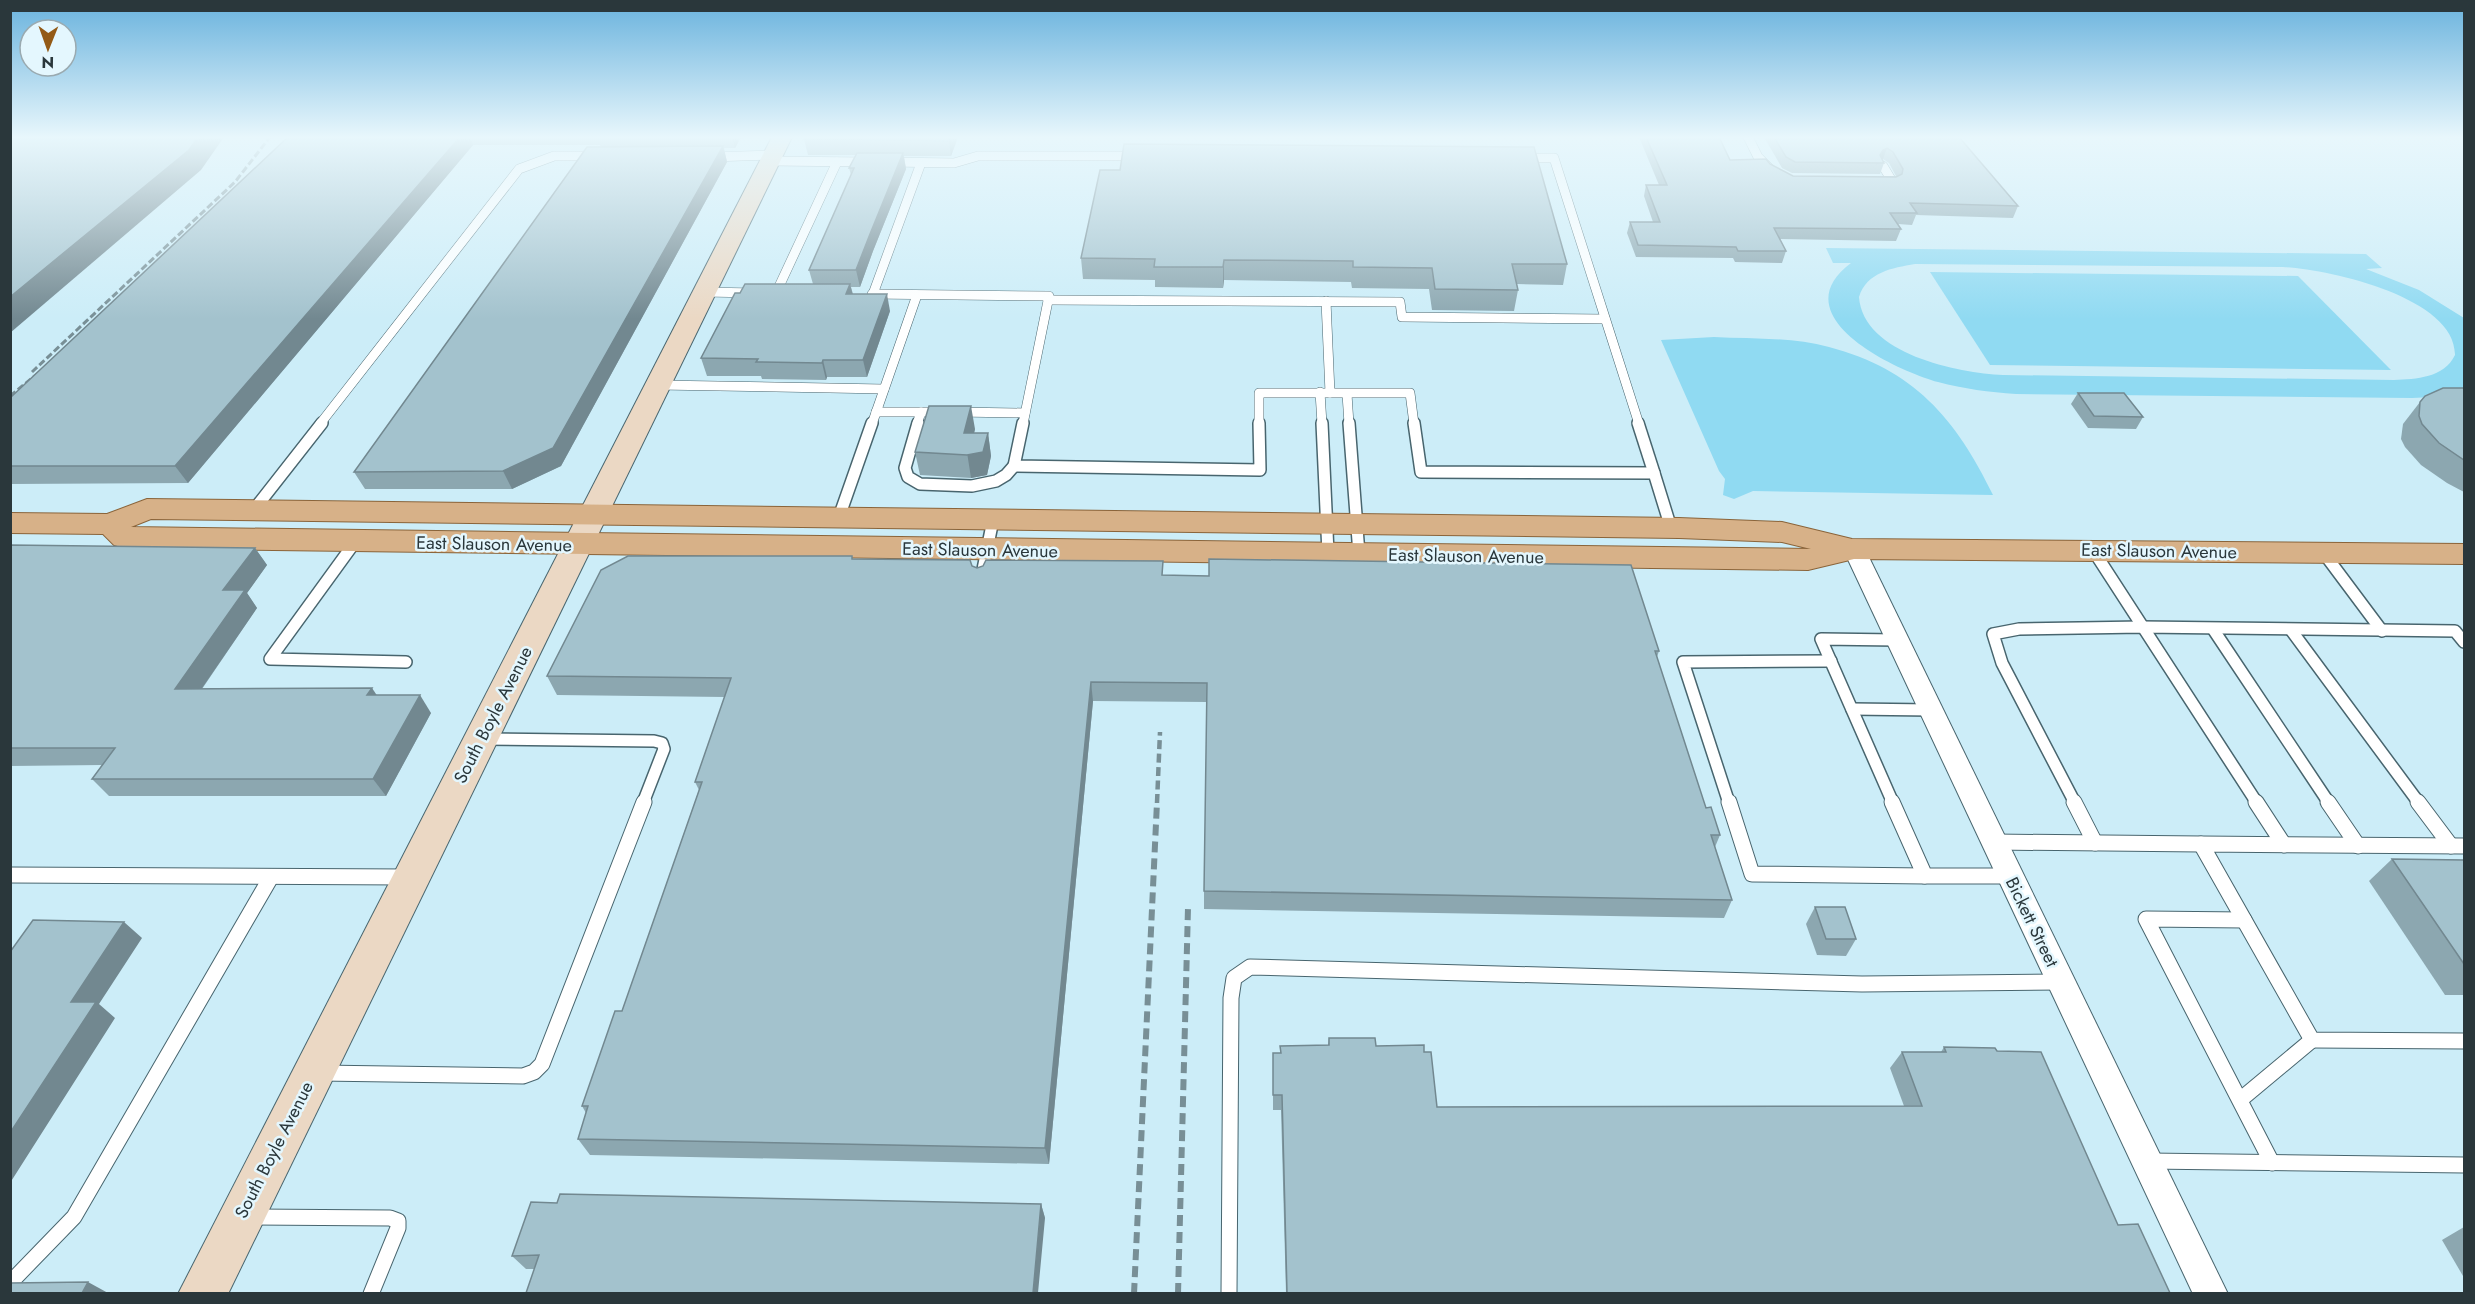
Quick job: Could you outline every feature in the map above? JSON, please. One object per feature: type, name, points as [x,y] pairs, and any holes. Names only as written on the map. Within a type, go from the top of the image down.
[{"type":"main road","name":"South Boyle Avenue","points":[[202,1293],[752,198]]},
{"type":"main road","name":"East Slauson Avenue","points":[[10,522],[111,524],[147,509],[253,511],[586,530],[984,564],[1328,539]]},
{"type":"main road","name":"East Slauson Avenue","points":[[111,524],[125,538],[355,542],[839,517],[993,520],[1328,539],[1671,528],[1782,532],[1854,549],[2464,554]]},
{"type":"main road","name":"East Slauson Avenue","points":[[1358,539],[1808,560],[1854,549]]},
{"type":"street","name":"Bickett Street","points":[[1854,549],[2211,1293]]},
{"type":"lane","points":[[253,511],[497,198]]},
{"type":"lane","points":[[705,292],[781,293],[822,198]]},
{"type":"lane","points":[[907,198],[867,294],[1049,296],[1014,466],[1005,477],[988,485],[920,484],[913,481],[904,468],[921,412]]},
{"type":"lane","points":[[1567,198],[1671,528]]},
{"type":"lane","points":[[839,517],[917,295]]},
{"type":"lane","points":[[1048,300],[1400,302],[1402,317],[1605,319]]},
{"type":"lane","points":[[1326,301],[1328,539]]},
{"type":"lane","points":[[659,386],[884,389]]},
{"type":"lane","points":[[1014,466],[1260,470],[1259,393],[1410,393],[1421,472],[1654,472]]},
{"type":"lane","points":[[1347,394],[1358,539]]},
{"type":"lane","points":[[876,412],[1025,413]]},
{"type":"lane","points":[[984,564],[993,520]]},
{"type":"lane","points":[[355,542],[270,658],[406,662]]},
{"type":"lane","points":[[2092,550],[2284,845]]},
{"type":"lane","points":[[2323,552],[2382,631]]},
{"type":"lane","points":[[2095,843],[2002,663],[1993,634],[2019,629],[2142,627],[2455,631],[2464,642]]},
{"type":"lane","points":[[2213,628],[2358,846]]},
{"type":"lane","points":[[2291,630],[2458,846]]},
{"type":"lane","points":[[1897,640],[1821,639],[1925,876]]},
{"type":"lane","points":[[1831,661],[1683,662],[1752,873],[2010,876]]},
{"type":"lane","points":[[1852,709],[1931,710]]},
{"type":"lane","points":[[313,1073],[523,1076],[534,1072],[542,1064],[664,749],[662,742],[654,741],[481,739]]},
{"type":"lane","points":[[1994,842],[2458,846]]},
{"type":"lane","points":[[2201,844],[2312,1040]]},
{"type":"lane","points":[[10,875],[411,877]]},
{"type":"lane","points":[[10,1283],[74,1217],[271,877]]},
{"type":"lane","points":[[2244,920],[2146,919],[2272,1162]]},
{"type":"lane","points":[[1229,1293],[1232,998],[1234,978],[1250,967],[1862,984],[2061,982]]},
{"type":"lane","points":[[2240,1100],[2312,1040],[2464,1041]]},
{"type":"lane","points":[[2147,1161],[2464,1165]]},
{"type":"lane","points":[[241,1217],[390,1218],[398,1221],[398,1228],[370,1293]]},
{"type":"shaded area","points":[[1826,248],[2366,254],[2382,268],[2366,269],[2419,290],[2464,318],[2464,391],[2433,397],[2412,398],[2016,394],[1957,387],[1919,376],[1896,366],[1852,338],[1836,321],[1829,302],[1833,283],[1851,263],[1833,263]],"holes":[[[1915,264],[2283,267],[2329,273],[2357,280],[2413,302],[2435,317],[2450,335],[2455,355],[2450,363],[2437,373],[2420,378],[2394,380],[2003,375],[1962,370],[1939,364],[1916,357],[1894,346],[1877,333],[1864,317],[1859,297],[1874,277],[1889,270]]]},
{"type":"shaded area","points":[[1930,272],[2298,276],[2391,370],[1990,365]]},
{"type":"shaded area","points":[[1714,337],[1786,340],[1815,344],[1859,357],[1885,369],[1908,383],[1929,400],[1947,420],[1964,442],[1993,495],[1753,491],[1734,499],[1723,495],[1725,479],[1719,471],[1661,340]]},
{"type":"building","points":[[10,198],[131,198],[10,297]]},
{"type":"building","points":[[223,198],[407,198],[175,466],[10,466],[10,398]]},
{"type":"building","points":[[551,198],[694,198],[553,448],[503,471],[354,472]]},
{"type":"building","points":[[841,198],[885,198],[856,270],[809,270]]},
{"type":"building","points":[[1094,198],[1548,198],[1567,264],[1512,264],[1518,290],[1435,289],[1432,268],[1353,267],[1353,261],[1224,260],[1223,267],[1154,267],[1155,259],[1081,258]]},
{"type":"building","points":[[1651,198],[2011,198],[2018,206],[1910,203],[1917,213],[1890,213],[1901,229],[1774,228],[1786,251],[1738,251],[1736,247],[1638,245],[1630,222],[1660,222]]},
{"type":"building","points":[[745,284],[850,284],[846,294],[887,294],[863,360],[823,360],[822,363],[701,358],[735,293],[740,293]]},
{"type":"building","points":[[2443,388],[2464,388],[2464,460],[2439,443],[2422,424],[2419,416],[2420,402],[2425,396]]},
{"type":"building","points":[[2078,393],[2124,393],[2143,417],[2094,416]]},
{"type":"building","points":[[929,406],[971,406],[964,433],[988,433],[983,452],[967,455],[915,452]]},
{"type":"building","points":[[10,545],[255,548],[223,590],[245,590],[175,689],[372,688],[367,695],[420,695],[373,779],[92,779],[115,748],[10,748]]},
{"type":"building","points":[[628,556],[852,556],[852,559],[970,560],[972,566],[977,568],[983,566],[986,560],[1163,561],[1162,575],[1209,576],[1209,559],[1631,565],[1659,651],[1655,651],[1706,808],[1711,807],[1720,835],[1711,835],[1732,900],[1204,891],[1207,683],[1091,682],[1045,1148],[578,1139],[588,1106],[582,1106],[615,1011],[622,1011],[702,782],[695,782],[731,678],[547,676],[601,570]]},
{"type":"building","points":[[2392,859],[2464,860],[2464,964]]},
{"type":"building","points":[[1815,907],[1845,907],[1856,939],[1826,939]]},
{"type":"building","points":[[33,920],[124,922],[71,1002],[96,1002],[10,1133],[10,952]]},
{"type":"building","points":[[1329,1038],[1375,1038],[1376,1046],[1424,1045],[1424,1052],[1431,1052],[1437,1107],[1922,1106],[1902,1052],[1946,1052],[1944,1047],[2041,1052],[2118,1225],[2138,1224],[2170,1293],[1287,1293],[1282,1095],[1273,1095],[1273,1053],[1281,1053],[1280,1046],[1329,1045]]},
{"type":"building","points":[[560,1194],[1041,1204],[1033,1293],[526,1293],[539,1255],[512,1256],[531,1202],[557,1203]]},
{"type":"building","points":[[88,1282],[82,1293],[10,1293],[10,1283]]},
{"type":"railway","points":[[32,372],[218,198]]},
{"type":"railway","points":[[10,396],[42,370]]},
{"type":"railway","points":[[1157,803],[1160,732]]},
{"type":"railway","points":[[1134,1294],[1157,802]]},
{"type":"railway","points":[[1178,1294],[1188,908]]}]
